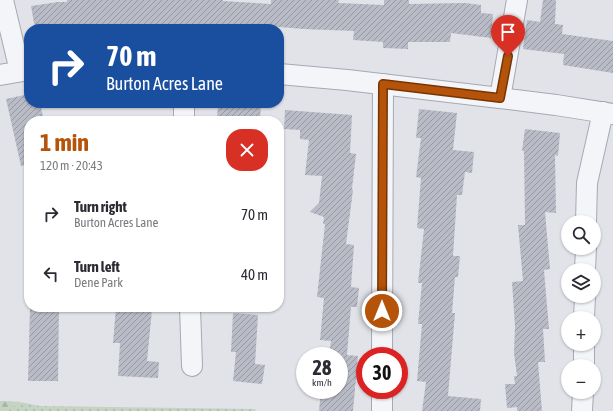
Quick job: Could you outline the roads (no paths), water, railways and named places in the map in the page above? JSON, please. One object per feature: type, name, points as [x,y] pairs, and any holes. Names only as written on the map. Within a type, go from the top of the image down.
[{"type":"street","points":[[0,75],[24,70],[3,0]]},
{"type":"street","points":[[500,98],[517,0]]},
{"type":"street","points":[[284,74],[556,104],[608,113],[587,183],[586,215]]},
{"type":"street","points":[[382,347],[383,84]]},
{"type":"street","points":[[190,312],[192,366]]},
{"type":"street","points":[[382,399],[382,411]]},
{"type":"street","points":[[582,411],[583,399]]}]
